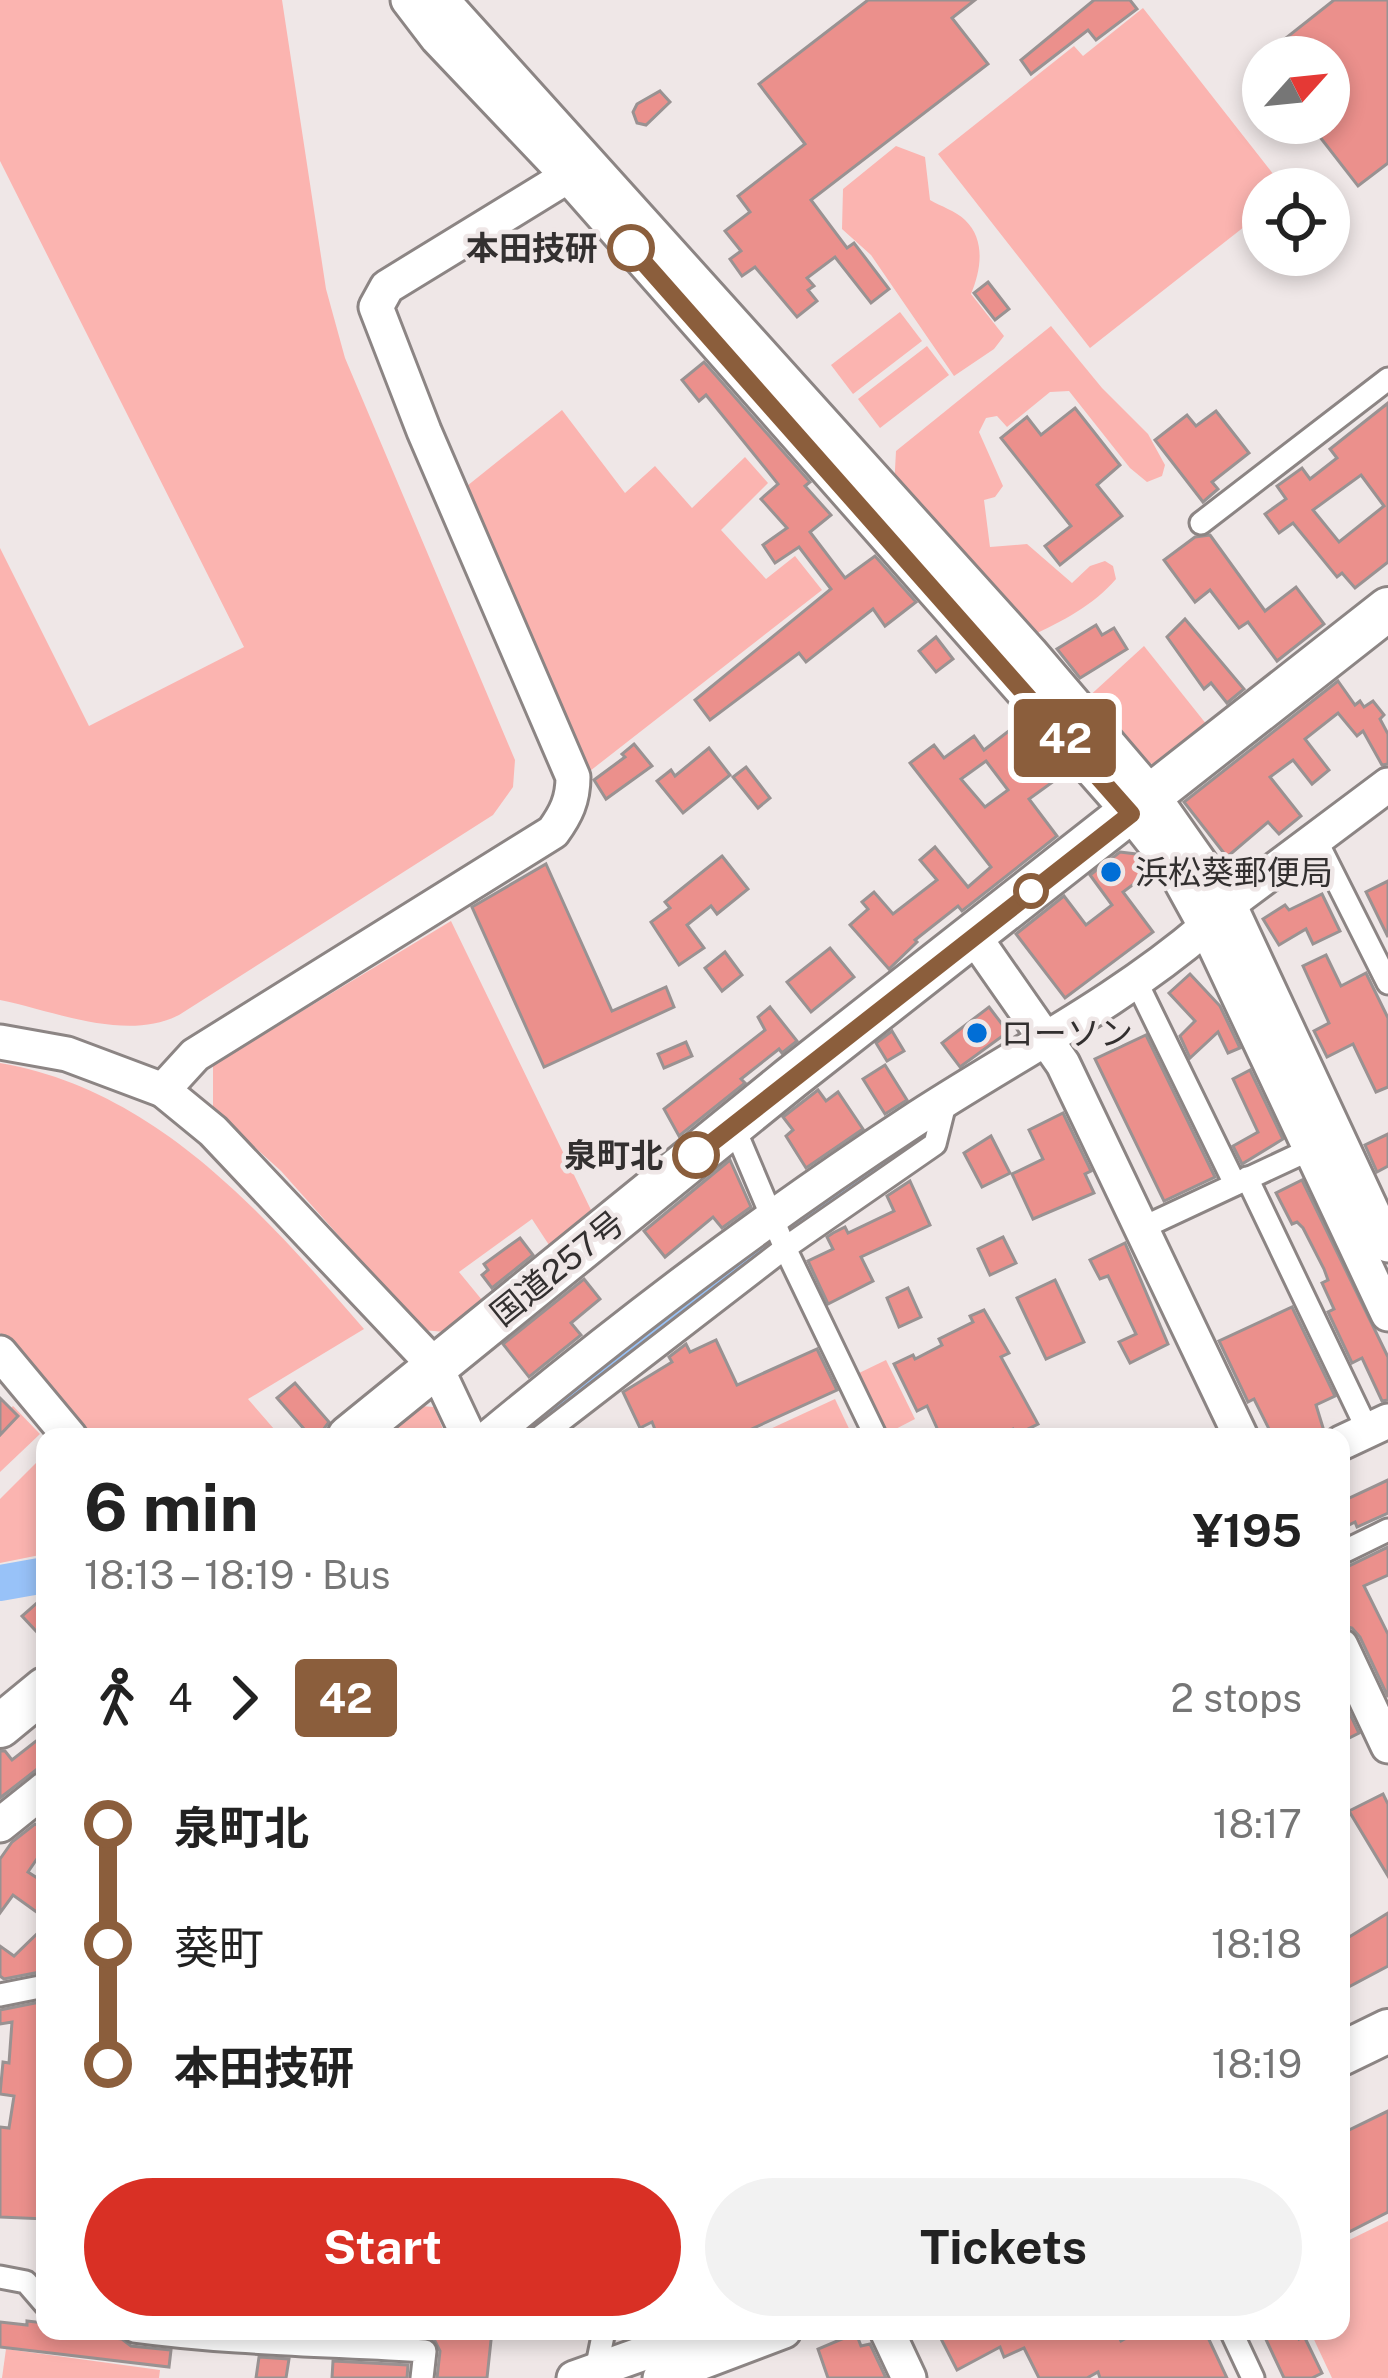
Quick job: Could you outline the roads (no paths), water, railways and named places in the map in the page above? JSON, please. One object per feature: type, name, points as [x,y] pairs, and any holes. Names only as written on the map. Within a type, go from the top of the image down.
[{"type":"highway","name":"国道257号","points":[[360,1428],[733,1125],[1388,609]]},
{"type":"highway","points":[[0,1726],[36,1696]]},
{"type":"highway","points":[[1350,2050],[1388,2032]]},
{"type":"highway","points":[[1350,2080],[1388,2064]]},
{"type":"street","points":[[408,0],[436,38],[575,166]]},
{"type":"street","points":[[442,0],[575,166],[1142,805],[1173,867],[1218,915],[1388,1245]]},
{"type":"street","points":[[163,1090],[195,1055],[553,832],[566,815],[573,777],[424,431],[376,307],[387,287],[575,166]]},
{"type":"street","points":[[1201,523],[1388,380]]},
{"type":"street","points":[[551,1428],[779,1233],[946,1100],[1136,981],[1388,785]]},
{"type":"street","points":[[1315,838],[1388,983]]},
{"type":"street","points":[[1218,915],[1310,1150],[1388,1314]]},
{"type":"street","points":[[973,935],[1048,1040],[1236,1428]]},
{"type":"street","points":[[1136,981],[1366,1432]]},
{"type":"street","points":[[0,1042],[67,1054],[163,1090],[213,1131],[436,1367],[465,1428]]},
{"type":"street","points":[[733,1125],[872,1428]]},
{"type":"street","points":[[1142,1228],[1310,1150]]},
{"type":"street","points":[[502,1428],[779,1233]]},
{"type":"street","points":[[0,1353],[62,1428]]},
{"type":"street","points":[[1350,1549],[1388,1530]]},
{"type":"street","points":[[1350,1664],[1386,1737]]},
{"type":"street","points":[[0,1826],[36,1796]]},
{"type":"street","points":[[0,1995],[36,1988]]},
{"type":"street","points":[[0,2276],[26,2282],[36,2294]]},
{"type":"street","points":[[214,2340],[259,2345],[425,2341],[422,2378]]},
{"type":"street","points":[[585,2374],[600,2340]]},
{"type":"street","points":[[585,2374],[681,2340]]},
{"type":"street","points":[[660,2378],[760,2340]]},
{"type":"street","points":[[891,2340],[910,2378]]},
{"type":"street","points":[[1235,2340],[1253,2378]]},
{"type":"waterway","points":[[784,1232],[924,1135]]},
{"type":"waterway","points":[[530,1428],[773,1240]]},
{"type":"waterway","points":[[0,1583],[36,1577]]},
{"type":"place","name":"本田技研","points":[[631,248]]},
{"type":"place","name":"浜松葵郵便局","points":[[1111,872]]},
{"type":"place","name":"ローソン","points":[[977,1033]]},
{"type":"place","name":"泉町北","points":[[696,1155]]}]
